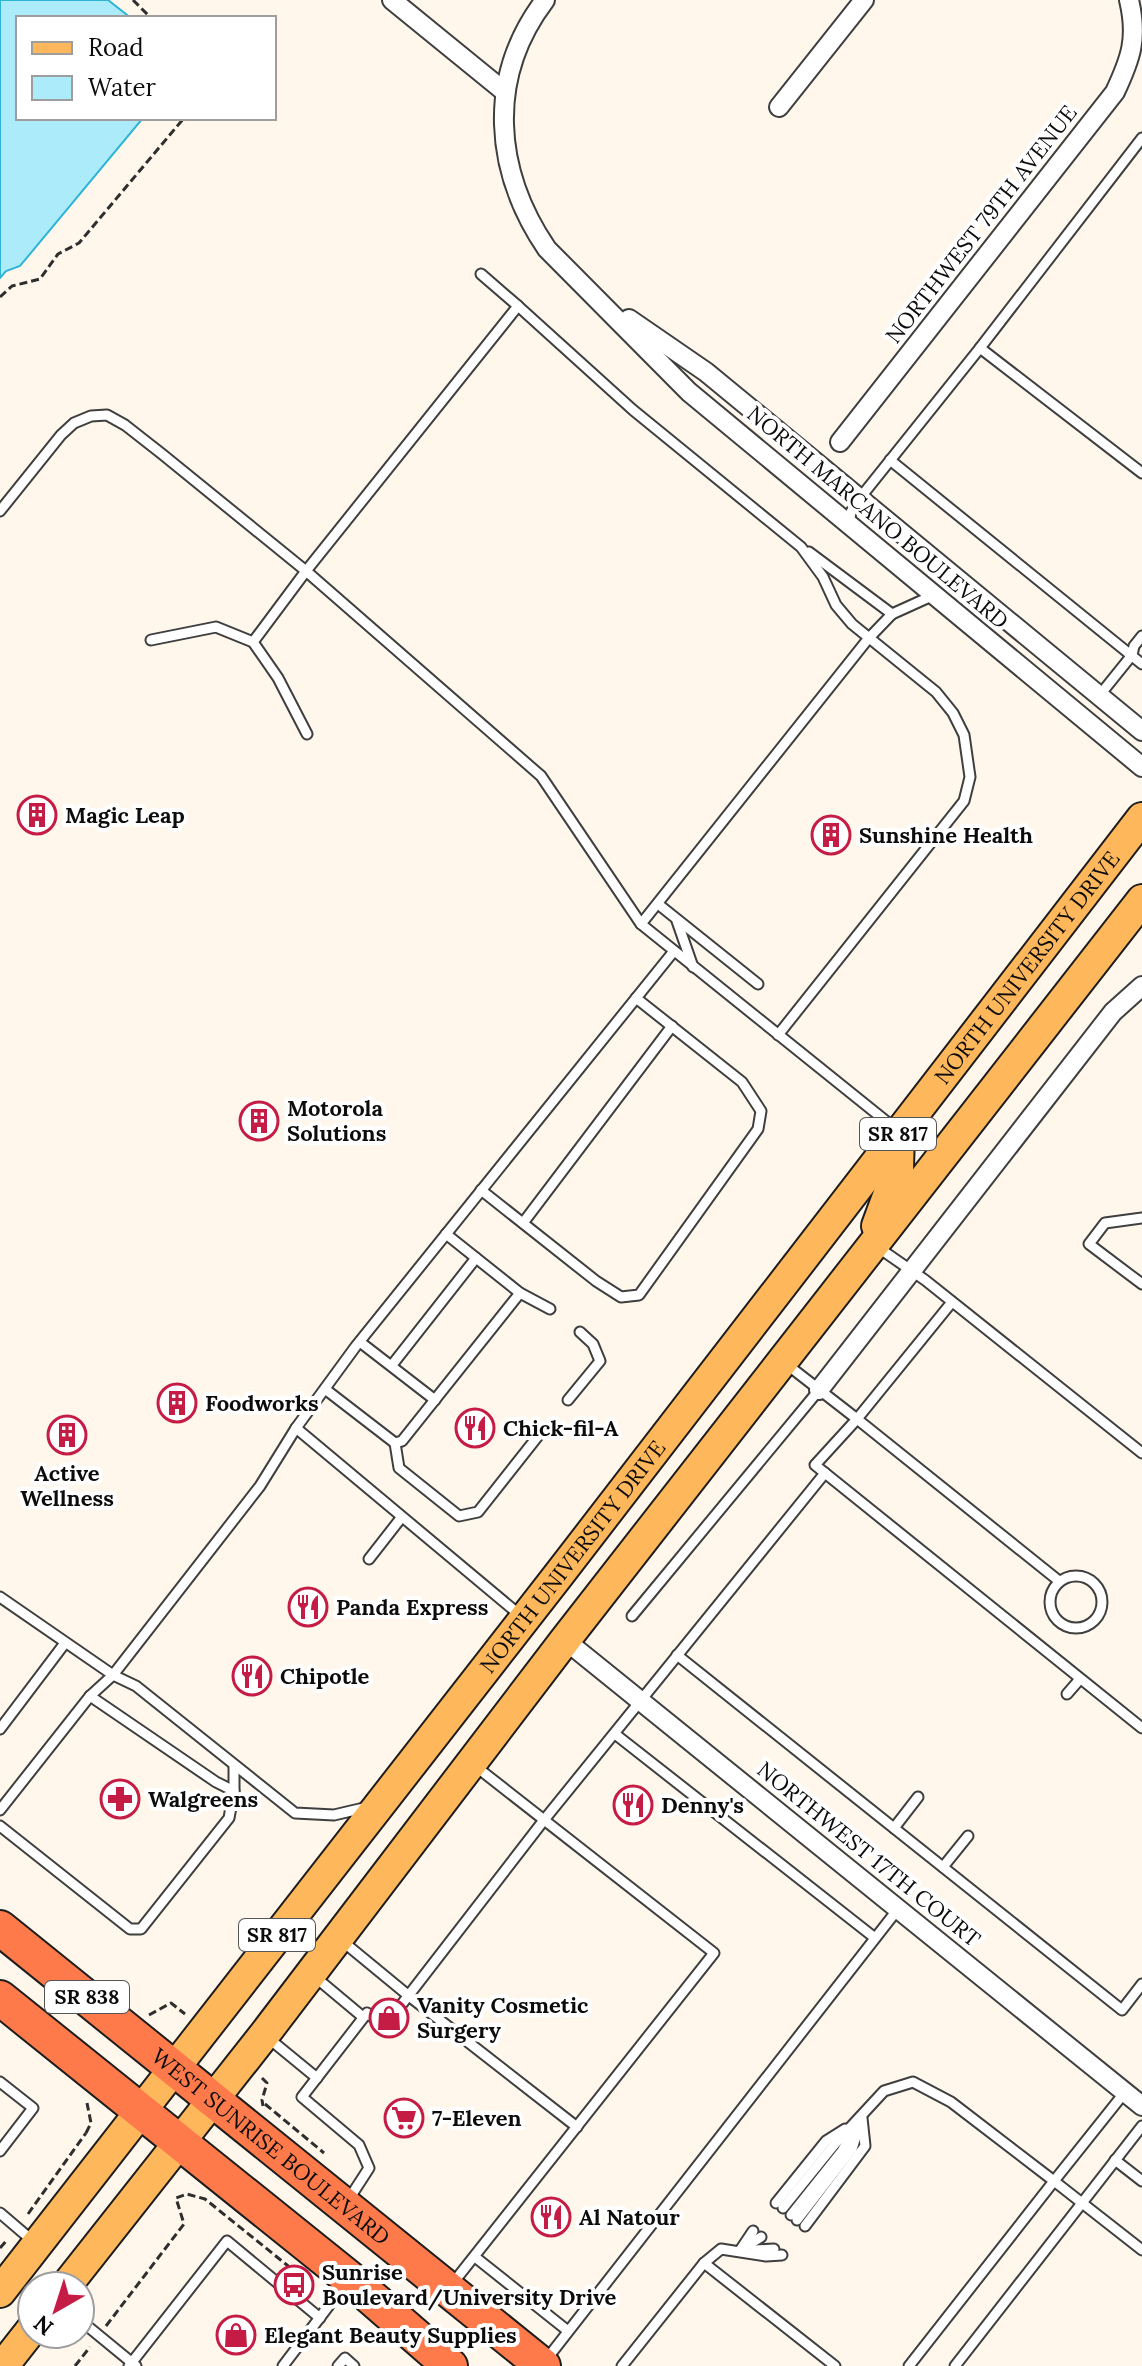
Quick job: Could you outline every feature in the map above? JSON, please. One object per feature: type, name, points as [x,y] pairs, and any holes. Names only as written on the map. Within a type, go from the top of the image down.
[{"type":"highway","name":"WEST SUNRISE BOULEVARD","points":[[0,1928],[175,2066],[542,2366]]},
{"type":"highway","name":"SR 838","points":[[0,1998],[180,2142]]},
{"type":"highway","points":[[180,2142],[341,2290],[450,2366]]},
{"type":"main road","name":"NORTH UNIVERSITY DRIVE","points":[[0,2292],[557,1577],[1142,818]]},
{"type":"main road","name":"NORTH UNIVERSITY DRIVE","points":[[79,2270],[1142,900]]},
{"type":"main road","points":[[874,1244],[880,1217],[898,1169],[899,1133]]},
{"type":"main road","points":[[557,1577],[556,1616],[565,1640]]},
{"type":"main road","points":[[522,1699],[535,1643],[524,1618]]},
{"type":"main road","points":[[3,2366],[16,2349]]},
{"type":"street","points":[[392,0],[505,92]]},
{"type":"street","name":"NORTH MARCANO BOULEVARD","points":[[545,0],[522,38],[509,71],[503,124],[508,163],[517,195],[530,224],[547,249],[689,392],[1142,767]]},
{"type":"street","points":[[779,107],[864,0]]},
{"type":"street","name":"NORTHWEST 79TH AVENUE","points":[[840,442],[1115,92],[1134,46],[1129,0]]},
{"type":"street","name":"NORTH MARCANO BOULEVARD","points":[[594,294],[706,372],[1142,731]]},
{"type":"street","points":[[819,1390],[1113,1012],[1142,986]]},
{"type":"street","name":"NORTHWEST 17TH COURT","points":[[565,1640],[1142,2106]]},
{"type":"lane","points":[[849,525],[851,512],[860,498],[1142,138]]},
{"type":"lane","points":[[481,274],[633,410],[801,547],[892,614]]},
{"type":"lane","points":[[253,642],[518,306]]},
{"type":"lane","points":[[980,348],[1142,473]]},
{"type":"lane","points":[[0,511],[74,423],[91,416],[107,415],[125,425],[306,571],[541,776],[641,924],[899,1133]]},
{"type":"lane","points":[[890,460],[1142,664]]},
{"type":"lane","points":[[778,1035],[955,815],[970,787],[964,735],[953,713],[936,692],[868,639],[836,605],[823,577],[801,547]]},
{"type":"lane","points":[[641,924],[868,639],[892,614],[934,595]]},
{"type":"lane","points":[[151,640],[216,627],[253,642],[278,678],[307,734]]},
{"type":"lane","points":[[1099,696],[1132,655],[1134,646],[1142,636]]},
{"type":"lane","points":[[658,904],[758,984]]},
{"type":"lane","points":[[677,919],[693,967]]},
{"type":"lane","points":[[0,1810],[90,1696],[113,1675],[260,1486],[296,1428],[360,1342],[674,951]]},
{"type":"lane","points":[[481,1190],[596,1281],[621,1297],[639,1295],[758,1129],[761,1111],[742,1082],[636,998]]},
{"type":"lane","points":[[523,1223],[672,1026]]},
{"type":"lane","points":[[1142,1218],[1105,1223],[1089,1244],[1142,1284]]},
{"type":"lane","points":[[446,1234],[520,1293],[550,1309]]},
{"type":"lane","points":[[874,1244],[1142,1453]]},
{"type":"lane","points":[[392,1365],[476,1258]]},
{"type":"lane","points":[[395,1443],[402,1441],[520,1293]]},
{"type":"lane","points":[[952,1302],[857,1419],[815,1465],[1142,1728]]},
{"type":"lane","points":[[568,1400],[600,1361],[593,1344],[580,1332]]},
{"type":"lane","points":[[360,1342],[435,1400]]},
{"type":"lane","points":[[783,1360],[1059,1581]]},
{"type":"lane","points":[[325,1389],[395,1443],[399,1468],[459,1516],[478,1512],[538,1436]]},
{"type":"lane","points":[[632,1616],[819,1390]]},
{"type":"lane","points":[[296,1428],[524,1618]]},
{"type":"lane","points":[[345,2205],[369,2168],[359,2145],[302,2097],[367,2013],[385,2026],[544,1820],[825,1473]]},
{"type":"lane","points":[[369,1559],[401,1518]]},
{"type":"lane","points":[[1075,1575],[1084,1577],[1098,1588],[1102,1606],[1094,1621],[1077,1628],[1068,1627],[1054,1617],[1050,1595],[1059,1581],[1075,1575]]},
{"type":"lane","points":[[0,1597],[113,1675],[136,1686],[295,1813],[334,1815],[379,1804]]},
{"type":"lane","points":[[0,1729],[65,1643]]},
{"type":"lane","points":[[677,1655],[1122,2010],[1142,1984]]},
{"type":"lane","points":[[1067,1694],[1080,1679]]},
{"type":"lane","points":[[90,1696],[234,1791]]},
{"type":"lane","points":[[615,1734],[875,1938]]},
{"type":"lane","points":[[448,2289],[714,1953],[471,1763]]},
{"type":"lane","points":[[0,1826],[130,1929],[137,1930],[146,1926],[229,1818],[234,1766]]},
{"type":"lane","points":[[894,1828],[918,1797]]},
{"type":"lane","points":[[943,1867],[968,1836]]},
{"type":"lane","points":[[542,2366],[898,1909]]},
{"type":"lane","points":[[338,1938],[577,2127]]},
{"type":"lane","points":[[311,1973],[363,2017]]},
{"type":"lane","points":[[264,2035],[317,2078]]},
{"type":"lane","points":[[0,2082],[33,2108],[0,2151]]},
{"type":"lane","points":[[790,2215],[842,2151],[862,2118],[884,2091],[913,2082],[951,2102],[1142,2250]]},
{"type":"lane","points":[[909,2366],[1125,2092]]},
{"type":"lane","points":[[790,2215],[865,2146],[862,2118]]},
{"type":"lane","points":[[790,2215],[826,2141],[862,2118]]},
{"type":"lane","points":[[955,2366],[1142,2126]]},
{"type":"lane","points":[[1115,2160],[1142,2181]]},
{"type":"lane","points":[[0,2213],[38,2245]]},
{"type":"lane","points":[[96,2333],[133,2365],[227,2241],[320,2318]]},
{"type":"lane","points":[[624,2366],[704,2263],[721,2249],[766,2256],[768,2243]]},
{"type":"lane","points":[[739,2251],[768,2243]]},
{"type":"lane","points":[[739,2251],[768,2243]]},
{"type":"lane","points":[[475,2257],[568,2331]]},
{"type":"lane","points":[[704,2263],[835,2366]]},
{"type":"lane","points":[[283,2366],[341,2290]]},
{"type":"lane","points":[[338,2366],[345,2358],[354,2366]]},
{"type":"path","points":[[133,0],[149,16]]},
{"type":"path","points":[[0,297],[12,286],[40,279],[58,254],[79,243],[182,120]]},
{"type":"path","points":[[75,2366],[184,2224],[176,2198],[187,2194],[205,2199],[341,2290]]},
{"type":"water","points":[[0,0],[108,0],[128,16],[16,16],[16,120],[141,120],[20,266],[6,271],[0,278]]},
{"type":"place","name":"Magic Leap","points":[[37,815]]},
{"type":"place","name":"Sunshine Health","points":[[831,835]]},
{"type":"place","name":"Motorola Solutions","points":[[259,1121]]},
{"type":"place","name":"Foodworks","points":[[177,1403]]},
{"type":"place","name":"Chick-fil-A","points":[[475,1428]]},
{"type":"place","name":"Active Wellness","points":[[67,1435]]},
{"type":"place","name":"Panda Express","points":[[308,1607]]},
{"type":"place","name":"Chipotle","points":[[252,1676]]},
{"type":"place","name":"Walgreens","points":[[120,1799]]},
{"type":"place","name":"Denny's","points":[[633,1805]]},
{"type":"place","name":"Vanity Cosmetic Surgery","points":[[389,2018]]},
{"type":"place","name":"7-Eleven","points":[[404,2118]]},
{"type":"place","name":"Al Natour","points":[[551,2217]]},
{"type":"place","name":"Sunrise Boulevard/University Drive","points":[[294,2285]]},
{"type":"place","name":"Elegant Beauty Supplies","points":[[236,2335]]}]
